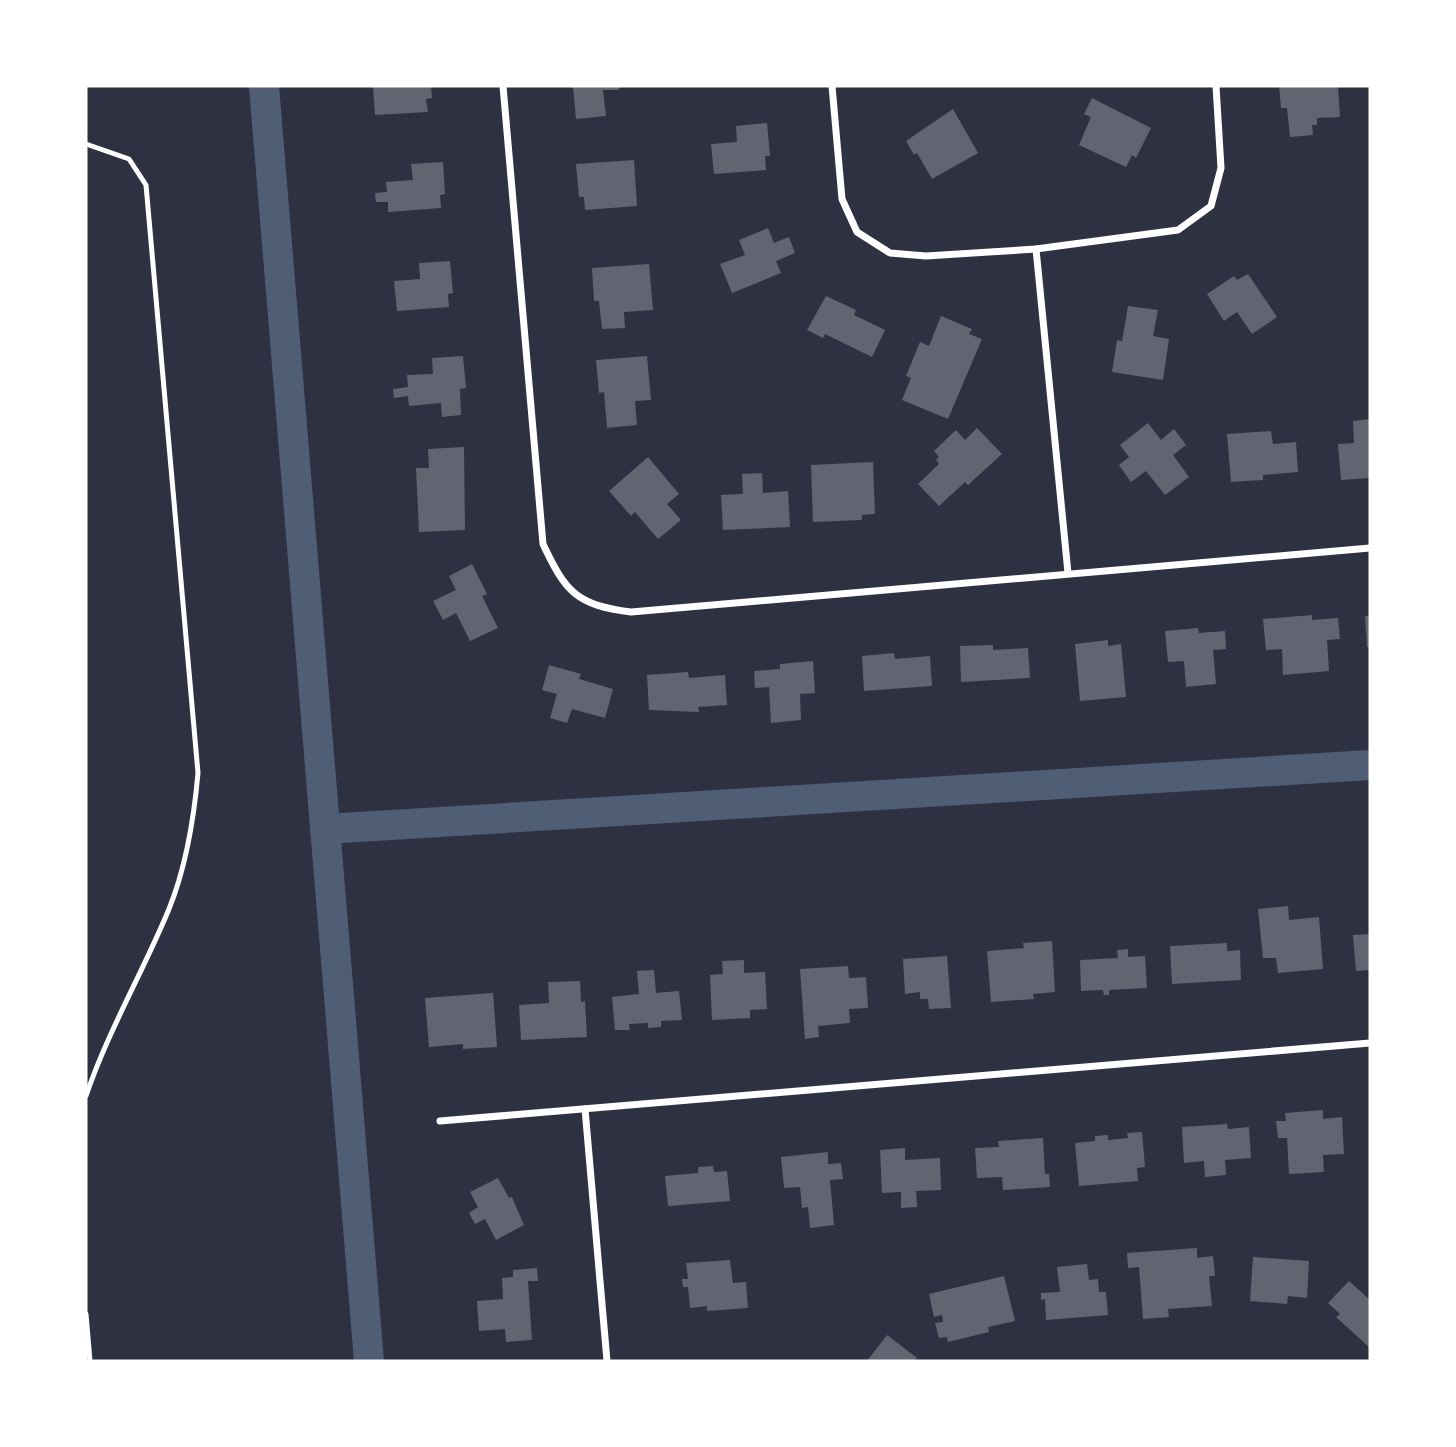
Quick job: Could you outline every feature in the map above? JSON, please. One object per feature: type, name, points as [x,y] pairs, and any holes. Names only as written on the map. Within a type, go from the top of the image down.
[{"type":"street","points":[[503,86],[543,544],[561,583],[595,607],[631,612],[1370,548]]},
{"type":"street","points":[[832,86],[842,199],[857,232],[890,253],[926,256],[1036,249],[1178,230],[1211,206],[1221,168],[1216,86]]},
{"type":"street","points":[[1036,249],[1068,573]]},
{"type":"street","points":[[440,1121],[1370,1043]]},
{"type":"street","points":[[586,1109],[607,1361]]},
{"type":"lane","points":[[86,144],[129,159],[146,185],[198,773],[193,819],[170,907],[108,1036],[86,1096]]},
{"type":"lane","points":[[86,1314],[90,1361]]},
{"type":"building","points":[[373,86],[431,86],[432,98],[426,99],[428,112],[375,115]]},
{"type":"building","points":[[573,86],[619,86],[619,90],[603,90],[606,116],[576,119]]},
{"type":"building","points":[[1279,86],[1338,87],[1340,117],[1317,118],[1317,125],[1312,125],[1313,135],[1290,137],[1287,108],[1281,108]]},
{"type":"building","points":[[1092,98],[1151,128],[1136,158],[1132,155],[1126,167],[1079,145],[1091,117],[1084,114]]},
{"type":"building","points":[[953,109],[978,153],[932,179],[917,153],[914,155],[906,141]]},
{"type":"building","points":[[767,123],[770,156],[765,156],[766,170],[714,174],[711,144],[737,142],[736,126]]},
{"type":"building","points":[[634,160],[637,206],[585,210],[584,197],[579,197],[576,164]]},
{"type":"building","points":[[443,162],[445,194],[440,195],[441,208],[388,212],[388,202],[376,202],[375,193],[387,192],[386,182],[413,180],[411,164]]},
{"type":"building","points":[[768,228],[774,243],[789,237],[795,253],[776,261],[781,273],[732,293],[720,264],[745,255],[739,240]]},
{"type":"building","points":[[450,261],[453,293],[448,294],[449,307],[397,311],[394,281],[420,279],[419,263]]},
{"type":"building","points":[[649,264],[653,310],[624,312],[625,328],[602,329],[599,301],[594,301],[592,268]]},
{"type":"building","points":[[1248,274],[1277,317],[1252,334],[1237,312],[1224,321],[1207,294],[1234,276],[1237,280]]},
{"type":"building","points":[[826,296],[856,310],[854,315],[885,330],[872,357],[825,334],[823,338],[807,330]]},
{"type":"building","points":[[1128,306],[1158,310],[1153,336],[1169,339],[1163,380],[1112,372],[1117,340],[1122,341]]},
{"type":"building","points":[[941,316],[972,329],[969,334],[982,339],[948,419],[902,400],[911,378],[906,376],[920,342],[929,346]]},
{"type":"building","points":[[463,356],[466,388],[460,389],[461,415],[442,417],[441,403],[409,406],[408,396],[394,398],[393,389],[408,387],[407,375],[433,374],[432,358]]},
{"type":"building","points":[[647,356],[651,400],[635,401],[637,425],[607,428],[604,392],[599,393],[596,360]]},
{"type":"building","points":[[1370,419],[1370,478],[1341,480],[1338,444],[1354,443],[1353,421]]},
{"type":"building","points":[[1148,423],[1161,440],[1174,429],[1186,445],[1173,455],[1189,477],[1165,495],[1146,471],[1131,482],[1119,465],[1129,457],[1120,445]]},
{"type":"building","points":[[977,428],[1002,454],[968,485],[965,482],[939,506],[918,484],[939,464],[936,460],[939,457],[934,451],[956,430],[965,440]]},
{"type":"building","points":[[1271,431],[1273,444],[1296,442],[1298,472],[1263,475],[1263,480],[1231,482],[1227,434]]},
{"type":"building","points":[[464,447],[465,530],[419,532],[416,468],[429,468],[428,449]]},
{"type":"building","points":[[648,457],[679,494],[667,504],[681,520],[658,539],[635,512],[631,516],[609,491]]},
{"type":"building","points":[[873,462],[875,514],[862,515],[862,520],[813,522],[811,465]]},
{"type":"building","points":[[762,473],[763,493],[788,491],[790,527],[723,530],[721,495],[743,494],[742,474]]},
{"type":"building","points":[[472,564],[487,594],[482,596],[498,628],[470,641],[456,613],[443,620],[433,601],[456,590],[449,576]]},
{"type":"building","points":[[1312,615],[1312,620],[1338,618],[1340,639],[1327,640],[1329,671],[1283,675],[1282,649],[1266,650],[1263,619]]},
{"type":"building","points":[[1365,616],[1370,616],[1370,647],[1367,647]]},
{"type":"building","points":[[1198,628],[1199,633],[1225,631],[1226,649],[1213,650],[1216,684],[1186,687],[1184,661],[1168,662],[1165,631]]},
{"type":"building","points":[[1108,640],[1108,646],[1121,644],[1126,697],[1080,701],[1075,644]]},
{"type":"building","points":[[993,645],[993,650],[1028,648],[1030,678],[961,682],[960,646]]},
{"type":"building","points":[[894,653],[895,659],[930,656],[932,686],[864,691],[862,656]]},
{"type":"building","points":[[813,661],[815,693],[800,694],[801,720],[771,723],[769,687],[755,688],[754,671],[780,669],[780,664]]},
{"type":"building","points":[[549,665],[581,674],[579,679],[613,689],[605,718],[572,709],[567,723],[550,718],[557,694],[542,690]]},
{"type":"building","points":[[688,672],[689,678],[725,675],[727,705],[698,707],[699,712],[649,710],[647,675]]},
{"type":"building","points":[[1288,906],[1289,920],[1319,917],[1323,969],[1278,973],[1276,958],[1263,958],[1258,909]]},
{"type":"building","points":[[1370,934],[1370,970],[1356,971],[1353,935]]},
{"type":"building","points":[[1052,941],[1055,992],[1033,994],[1034,999],[991,1002],[987,951],[1024,948],[1023,943]]},
{"type":"building","points":[[1227,943],[1227,951],[1240,950],[1241,980],[1172,984],[1170,946]]},
{"type":"building","points":[[1128,949],[1128,957],[1145,956],[1147,988],[1109,990],[1109,995],[1104,995],[1103,990],[1081,991],[1080,960],[1118,958],[1117,950]]},
{"type":"building","points":[[947,956],[951,1008],[929,1009],[928,999],[920,999],[920,992],[905,994],[903,959]]},
{"type":"building","points":[[744,960],[744,973],[765,972],[767,1009],[750,1010],[750,1018],[712,1020],[710,975],[723,974],[722,961]]},
{"type":"building","points":[[848,966],[849,978],[866,977],[868,1008],[849,1009],[850,1023],[818,1026],[819,1037],[805,1039],[800,969]]},
{"type":"building","points":[[654,970],[656,993],[679,991],[682,1020],[661,1021],[661,1027],[648,1028],[648,1023],[629,1024],[630,1030],[615,1030],[612,997],[639,994],[637,971]]},
{"type":"building","points":[[580,981],[581,1002],[585,1001],[587,1037],[521,1040],[519,1005],[549,1003],[548,982]]},
{"type":"building","points":[[493,993],[497,1047],[463,1049],[463,1044],[429,1047],[425,998]]},
{"type":"building","points":[[1323,1110],[1323,1119],[1342,1117],[1344,1154],[1323,1155],[1324,1172],[1289,1174],[1287,1138],[1278,1138],[1276,1121],[1286,1121],[1285,1113]]},
{"type":"building","points":[[1227,1124],[1228,1129],[1249,1127],[1251,1158],[1225,1160],[1226,1175],[1205,1177],[1204,1161],[1184,1163],[1182,1127]]},
{"type":"building","points":[[1142,1132],[1145,1167],[1137,1168],[1138,1181],[1079,1186],[1075,1143],[1095,1141],[1095,1136],[1108,1135],[1108,1140],[1128,1138],[1127,1133]]},
{"type":"building","points":[[1043,1138],[1045,1174],[1049,1174],[1050,1187],[1003,1190],[1002,1177],[977,1178],[975,1148],[999,1147],[998,1141]]},
{"type":"building","points":[[905,1148],[905,1160],[940,1158],[941,1190],[916,1191],[917,1207],[901,1208],[901,1192],[882,1193],[880,1150]]},
{"type":"building","points":[[828,1152],[828,1164],[841,1163],[843,1179],[830,1180],[834,1225],[810,1228],[808,1207],[802,1208],[800,1187],[784,1188],[781,1157]]},
{"type":"building","points":[[713,1166],[714,1172],[727,1171],[730,1201],[668,1206],[665,1176],[698,1173],[698,1167]]},
{"type":"building","points":[[498,1178],[509,1198],[512,1197],[524,1225],[496,1240],[485,1219],[475,1224],[469,1213],[478,1207],[470,1192]]},
{"type":"building","points":[[1197,1248],[1197,1258],[1213,1256],[1215,1276],[1209,1276],[1212,1306],[1168,1309],[1169,1317],[1143,1319],[1139,1267],[1128,1268],[1127,1253]]},
{"type":"building","points":[[1253,1257],[1309,1261],[1307,1298],[1288,1296],[1287,1304],[1250,1301]]},
{"type":"building","points":[[730,1260],[733,1283],[746,1282],[748,1308],[707,1311],[707,1306],[690,1308],[688,1287],[683,1287],[682,1279],[688,1279],[686,1263]]},
{"type":"building","points":[[1087,1264],[1089,1280],[1098,1279],[1099,1292],[1106,1292],[1108,1315],[1046,1320],[1045,1299],[1041,1300],[1041,1293],[1060,1292],[1057,1267]]},
{"type":"building","points":[[537,1268],[538,1281],[528,1281],[532,1340],[506,1342],[505,1329],[479,1331],[477,1301],[503,1299],[502,1278],[513,1277],[513,1270]]},
{"type":"building","points":[[1004,1276],[1015,1321],[988,1327],[989,1332],[948,1342],[947,1337],[939,1338],[935,1323],[943,1322],[942,1315],[934,1317],[929,1294]]},
{"type":"building","points":[[1349,1281],[1370,1300],[1370,1348],[1336,1317],[1340,1314],[1328,1303]]},
{"type":"building","points":[[887,1335],[917,1358],[914,1361],[867,1361]]},
{"type":"waterway","points":[[264,86],[369,1361]]},
{"type":"waterway","points":[[325,829],[1370,765]]}]
